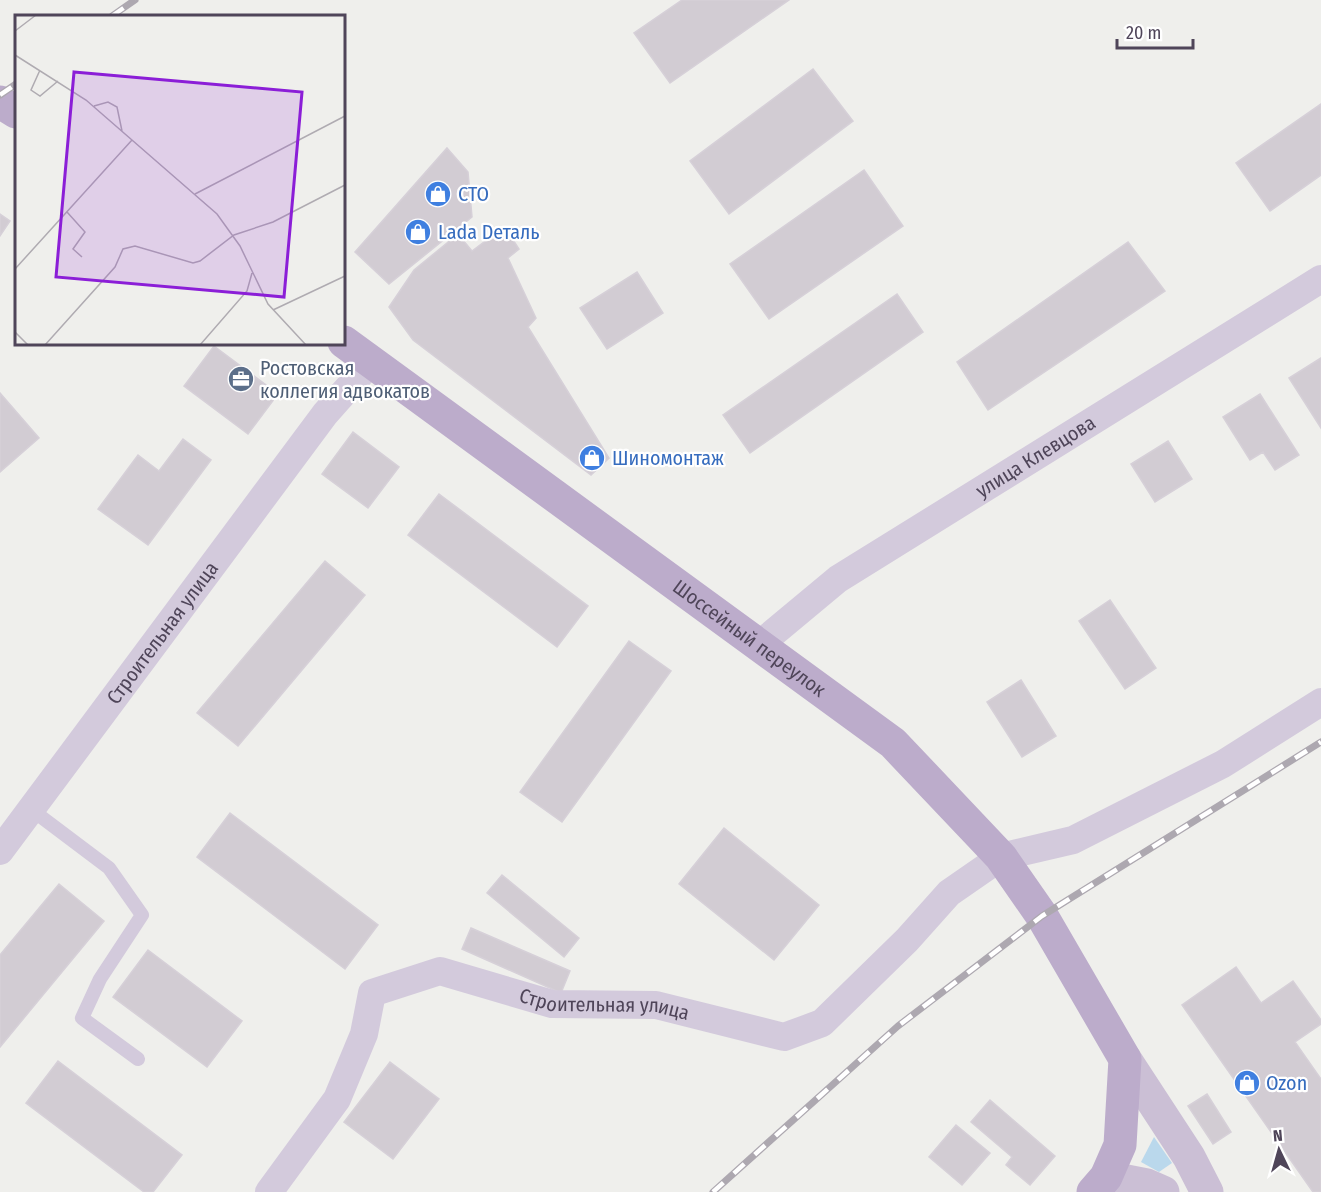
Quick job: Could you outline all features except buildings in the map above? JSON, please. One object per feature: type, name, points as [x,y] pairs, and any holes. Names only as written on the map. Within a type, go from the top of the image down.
[{"type":"main road","points":[[0,102],[15,111]]},
{"type":"main road","name":"Шоссейный переулок","points":[[345,343],[893,743],[1001,858],[1042,916],[1092,997],[1125,1059]]},
{"type":"main road","points":[[1125,1059],[1120,1145],[1099,1184],[1147,1185],[1162,1192]]},
{"type":"main road","points":[[1125,1059],[1189,1157],[1207,1192]]},
{"type":"street","name":"улица Клевцова","points":[[760,644],[838,579],[1321,279]]},
{"type":"street","name":"Строительная улица","points":[[0,851],[325,414],[371,362]]},
{"type":"street","points":[[1001,858],[1073,840],[1223,764],[1321,702]]},
{"type":"street","name":"Строительная улица","points":[[269,1192],[336,1099],[364,1034],[372,993],[440,971],[552,1004],[656,1005],[784,1037],[822,1023],[907,940],[949,893],[1001,858]]},
{"type":"lane","points":[[32,810],[109,868],[142,915],[100,979],[82,1017],[138,1059]]},
{"type":"shaded area","points":[[1154,1137],[1172,1163],[1159,1172],[1141,1162]]},
{"type":"railway","points":[[113,15],[135,0]]},
{"type":"railway","points":[[0,95],[15,85]]},
{"type":"railway","points":[[713,1192],[898,1026],[1042,916],[1321,742]]},
{"type":"place","name":"СТО","points":[[438,194]]},
{"type":"place","name":"Lada Dеталь","points":[[418,232]]},
{"type":"place","name":"Ростовская коллегия адвокатов","points":[[241,379]]},
{"type":"place","name":"Шиномонтаж","points":[[592,458]]},
{"type":"place","name":"Ozon","points":[[1247,1083]]}]
